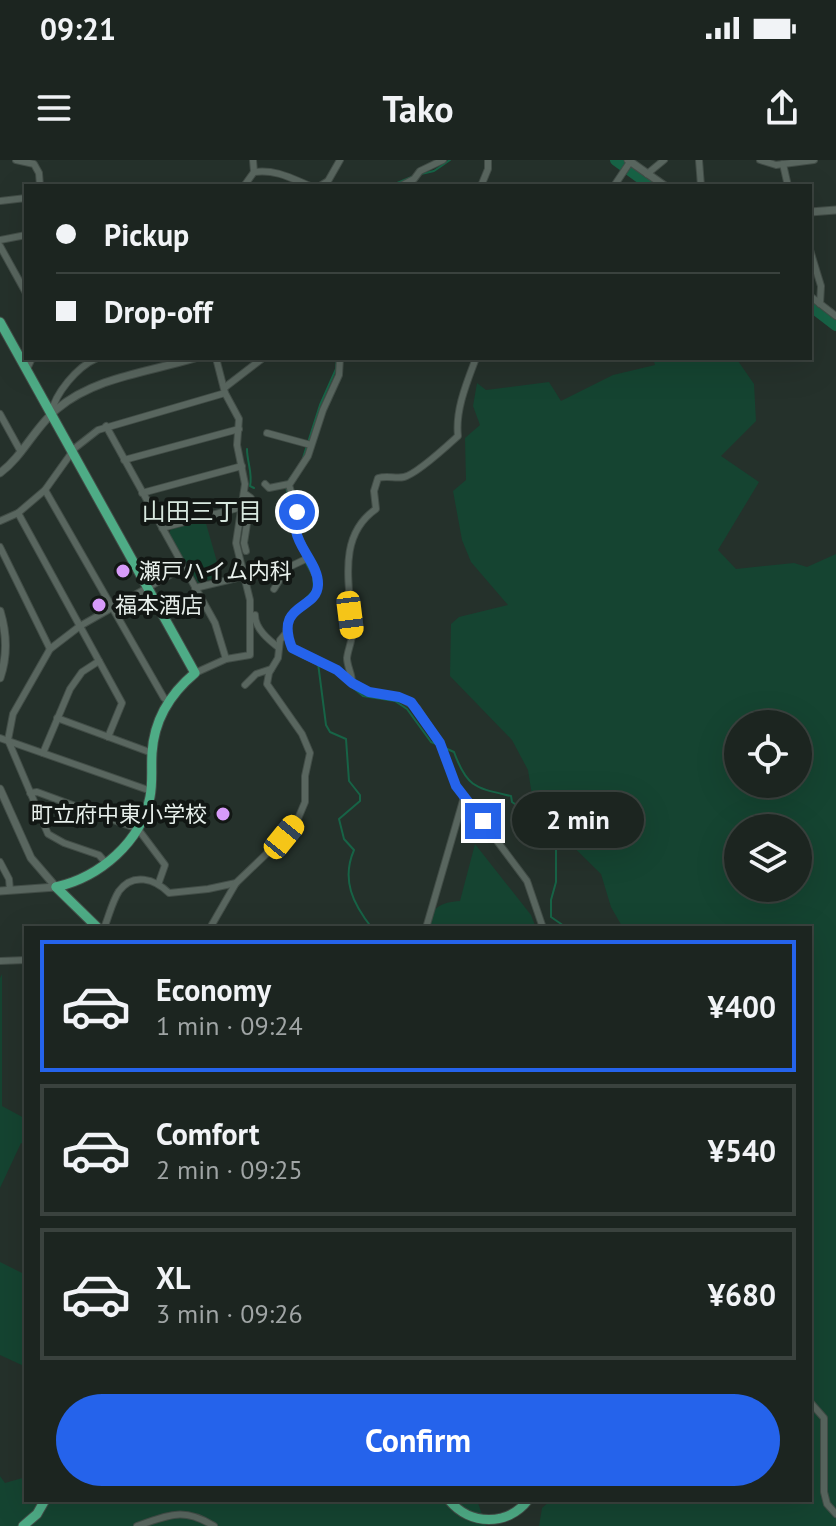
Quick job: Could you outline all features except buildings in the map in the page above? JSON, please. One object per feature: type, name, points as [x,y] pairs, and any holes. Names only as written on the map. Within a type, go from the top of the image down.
[{"type":"main road","points":[[0,322],[195,673],[169,702],[156,730],[151,791],[138,829],[106,863],[79,879],[56,887]]},
{"type":"main road","points":[[56,887],[102,926]]},
{"type":"main road","points":[[23,1526],[37,1514],[44,1502]]},
{"type":"main road","points":[[451,1502],[470,1519],[491,1522],[511,1518],[526,1502]]},
{"type":"street","points":[[16,160],[34,164],[40,184]]},
{"type":"street","points":[[245,184],[254,172],[253,160]]},
{"type":"street","points":[[323,184],[340,160]]},
{"type":"street","points":[[405,184],[420,171],[443,160]]},
{"type":"street","points":[[482,184],[488,160]]},
{"type":"street","points":[[647,174],[664,160]]},
{"type":"street","points":[[699,160],[701,184]]},
{"type":"street","points":[[760,160],[783,164],[814,160]]},
{"type":"street","points":[[615,184],[629,161],[662,184]]},
{"type":"street","points":[[783,164],[788,184]]},
{"type":"street","points":[[254,172],[277,173],[293,183]]},
{"type":"street","points":[[0,201],[24,198]]},
{"type":"street","points":[[812,212],[836,210]]},
{"type":"street","points":[[24,236],[0,244],[24,289]]},
{"type":"street","points":[[812,257],[821,286],[820,304]]},
{"type":"street","points":[[812,298],[836,316]]},
{"type":"street","points":[[27,369],[31,360]]},
{"type":"street","points":[[51,414],[53,401],[92,360]]},
{"type":"street","points":[[0,473],[51,414],[87,389],[188,360]]},
{"type":"street","points":[[195,673],[226,659],[250,655],[250,600],[236,543],[244,493],[237,445],[239,419],[225,391],[217,360]]},
{"type":"street","points":[[0,521],[18,513],[45,490],[82,441],[106,426],[225,391],[261,360]]},
{"type":"street","points":[[265,484],[269,488],[287,485],[306,461],[313,429],[339,375],[340,360]]},
{"type":"street","points":[[352,683],[347,657],[352,633],[348,598],[351,547],[364,519],[376,509],[374,491],[378,478],[400,478],[413,474],[458,436],[457,422],[475,360]]},
{"type":"street","points":[[0,414],[21,452]]},
{"type":"street","points":[[106,426],[215,623],[226,659]]},
{"type":"street","points":[[124,460],[239,429]]},
{"type":"street","points":[[267,433],[308,444]]},
{"type":"street","points":[[142,493],[242,466]]},
{"type":"street","points":[[211,926],[236,883],[284,837],[297,821],[305,802],[305,776],[310,753],[302,734],[267,684],[278,658],[279,644],[293,613],[315,595],[318,588],[316,576],[306,560],[296,531],[297,512],[287,485]]},
{"type":"street","points":[[45,490],[169,702]]},
{"type":"street","points":[[244,493],[251,498],[244,543],[246,551]]},
{"type":"street","points":[[162,528],[242,507]]},
{"type":"street","points":[[18,513],[122,703],[108,737]]},
{"type":"street","points":[[0,547],[50,649]]},
{"type":"street","points":[[274,589],[287,568],[306,560]]},
{"type":"street","points":[[106,863],[99,855],[48,834],[4,739],[13,714],[50,649],[80,626],[184,567]]},
{"type":"street","points":[[195,588],[245,576]]},
{"type":"street","points":[[0,611],[6,638],[5,663],[0,678]]},
{"type":"street","points":[[255,615],[255,621],[266,637],[279,644]]},
{"type":"street","points":[[286,633],[292,648],[337,670],[352,683],[377,694],[399,697],[417,708],[440,743],[448,769],[464,797],[527,881],[542,926]]},
{"type":"street","points":[[43,753],[76,680],[99,661]]},
{"type":"street","points":[[245,685],[256,674],[271,669]]},
{"type":"street","points":[[57,718],[152,753]]},
{"type":"street","points":[[4,739],[151,791]]},
{"type":"street","points":[[0,789],[27,850],[56,887]]},
{"type":"street","points":[[30,793],[37,792],[138,829],[165,865],[159,882]]},
{"type":"street","points":[[427,926],[464,797]]},
{"type":"street","points":[[0,862],[9,879],[10,890]]},
{"type":"street","points":[[103,926],[120,889],[137,880],[148,878],[159,882],[169,893],[236,883]]},
{"type":"street","points":[[0,891],[56,887]]},
{"type":"street","points":[[0,961],[24,960]]},
{"type":"street","points":[[812,1404],[824,1418],[824,1492],[827,1504],[836,1514]]},
{"type":"street","points":[[137,1526],[172,1514],[188,1513],[214,1526]]},
{"type":"green space","points":[[654,360],[737,360],[754,384],[756,421],[721,456],[759,482],[718,550],[736,569],[794,563],[807,567],[836,554],[836,1526],[539,1526],[542,1508],[549,1502],[812,1502],[812,926],[622,926],[611,907],[601,874],[534,808],[528,770],[512,740],[450,676],[451,624],[459,617],[508,605],[471,562],[462,540],[453,491],[466,480],[465,438],[480,425],[473,406],[477,383],[486,390],[549,382],[561,401],[613,375],[655,365]]},
{"type":"green space","points":[[205,520],[219,569],[216,570],[218,577],[198,583],[169,534],[171,529]]},
{"type":"green space","points":[[475,844],[531,915],[535,926],[427,926],[437,907],[460,901]]},
{"type":"green space","points":[[2,974],[2,1106],[24,1118],[24,1145],[21,1143],[0,1188]]},
{"type":"green space","points":[[0,1262],[24,1274],[24,1366],[0,1355]]},
{"type":"green space","points":[[0,1476],[5,1483],[24,1478],[24,1502],[478,1502],[486,1526],[0,1526]]},
{"type":"waterway","points":[[421,174],[434,171],[450,160]]},
{"type":"waterway","points":[[616,160],[649,184]]},
{"type":"waterway","points":[[395,184],[414,176]]},
{"type":"waterway","points":[[812,307],[836,325]]},
{"type":"waterway","points":[[303,458],[337,360]]},
{"type":"waterway","points":[[247,449],[250,486],[254,488]]},
{"type":"waterway","points":[[288,481],[296,470]]},
{"type":"waterway","points":[[286,487],[294,519]]},
{"type":"waterway","points":[[294,533],[304,557]]},
{"type":"waterway","points":[[284,630],[291,612],[314,589],[313,576],[306,563]]},
{"type":"waterway","points":[[291,651],[306,659]]},
{"type":"waterway","points":[[318,663],[326,725],[330,732],[346,739],[349,781],[360,795],[360,801],[339,819],[344,839],[354,850],[349,871],[351,891],[371,926]]},
{"type":"waterway","points":[[340,677],[363,696],[395,701],[407,709],[431,742],[439,745]]},
{"type":"waterway","points":[[445,748],[454,752],[463,773],[474,784],[511,796],[512,802],[526,812],[533,833],[556,849],[556,882],[551,900],[551,917],[564,926]]},
{"type":"place","name":"瀬戸ハイム内科","points":[[123,571]]},
{"type":"place","name":"福本酒店","points":[[99,605]]},
{"type":"place","name":"町立府中東小学校","points":[[223,814]]},
{"type":"district","name":"山田三丁目","points":[[202,511]]},
{"type":"route","points":[[297,512],[296,531],[316,576],[318,588],[315,595],[289,618],[286,633],[292,648],[337,670],[369,692],[411,702],[440,743],[456,786],[483,821]]}]
